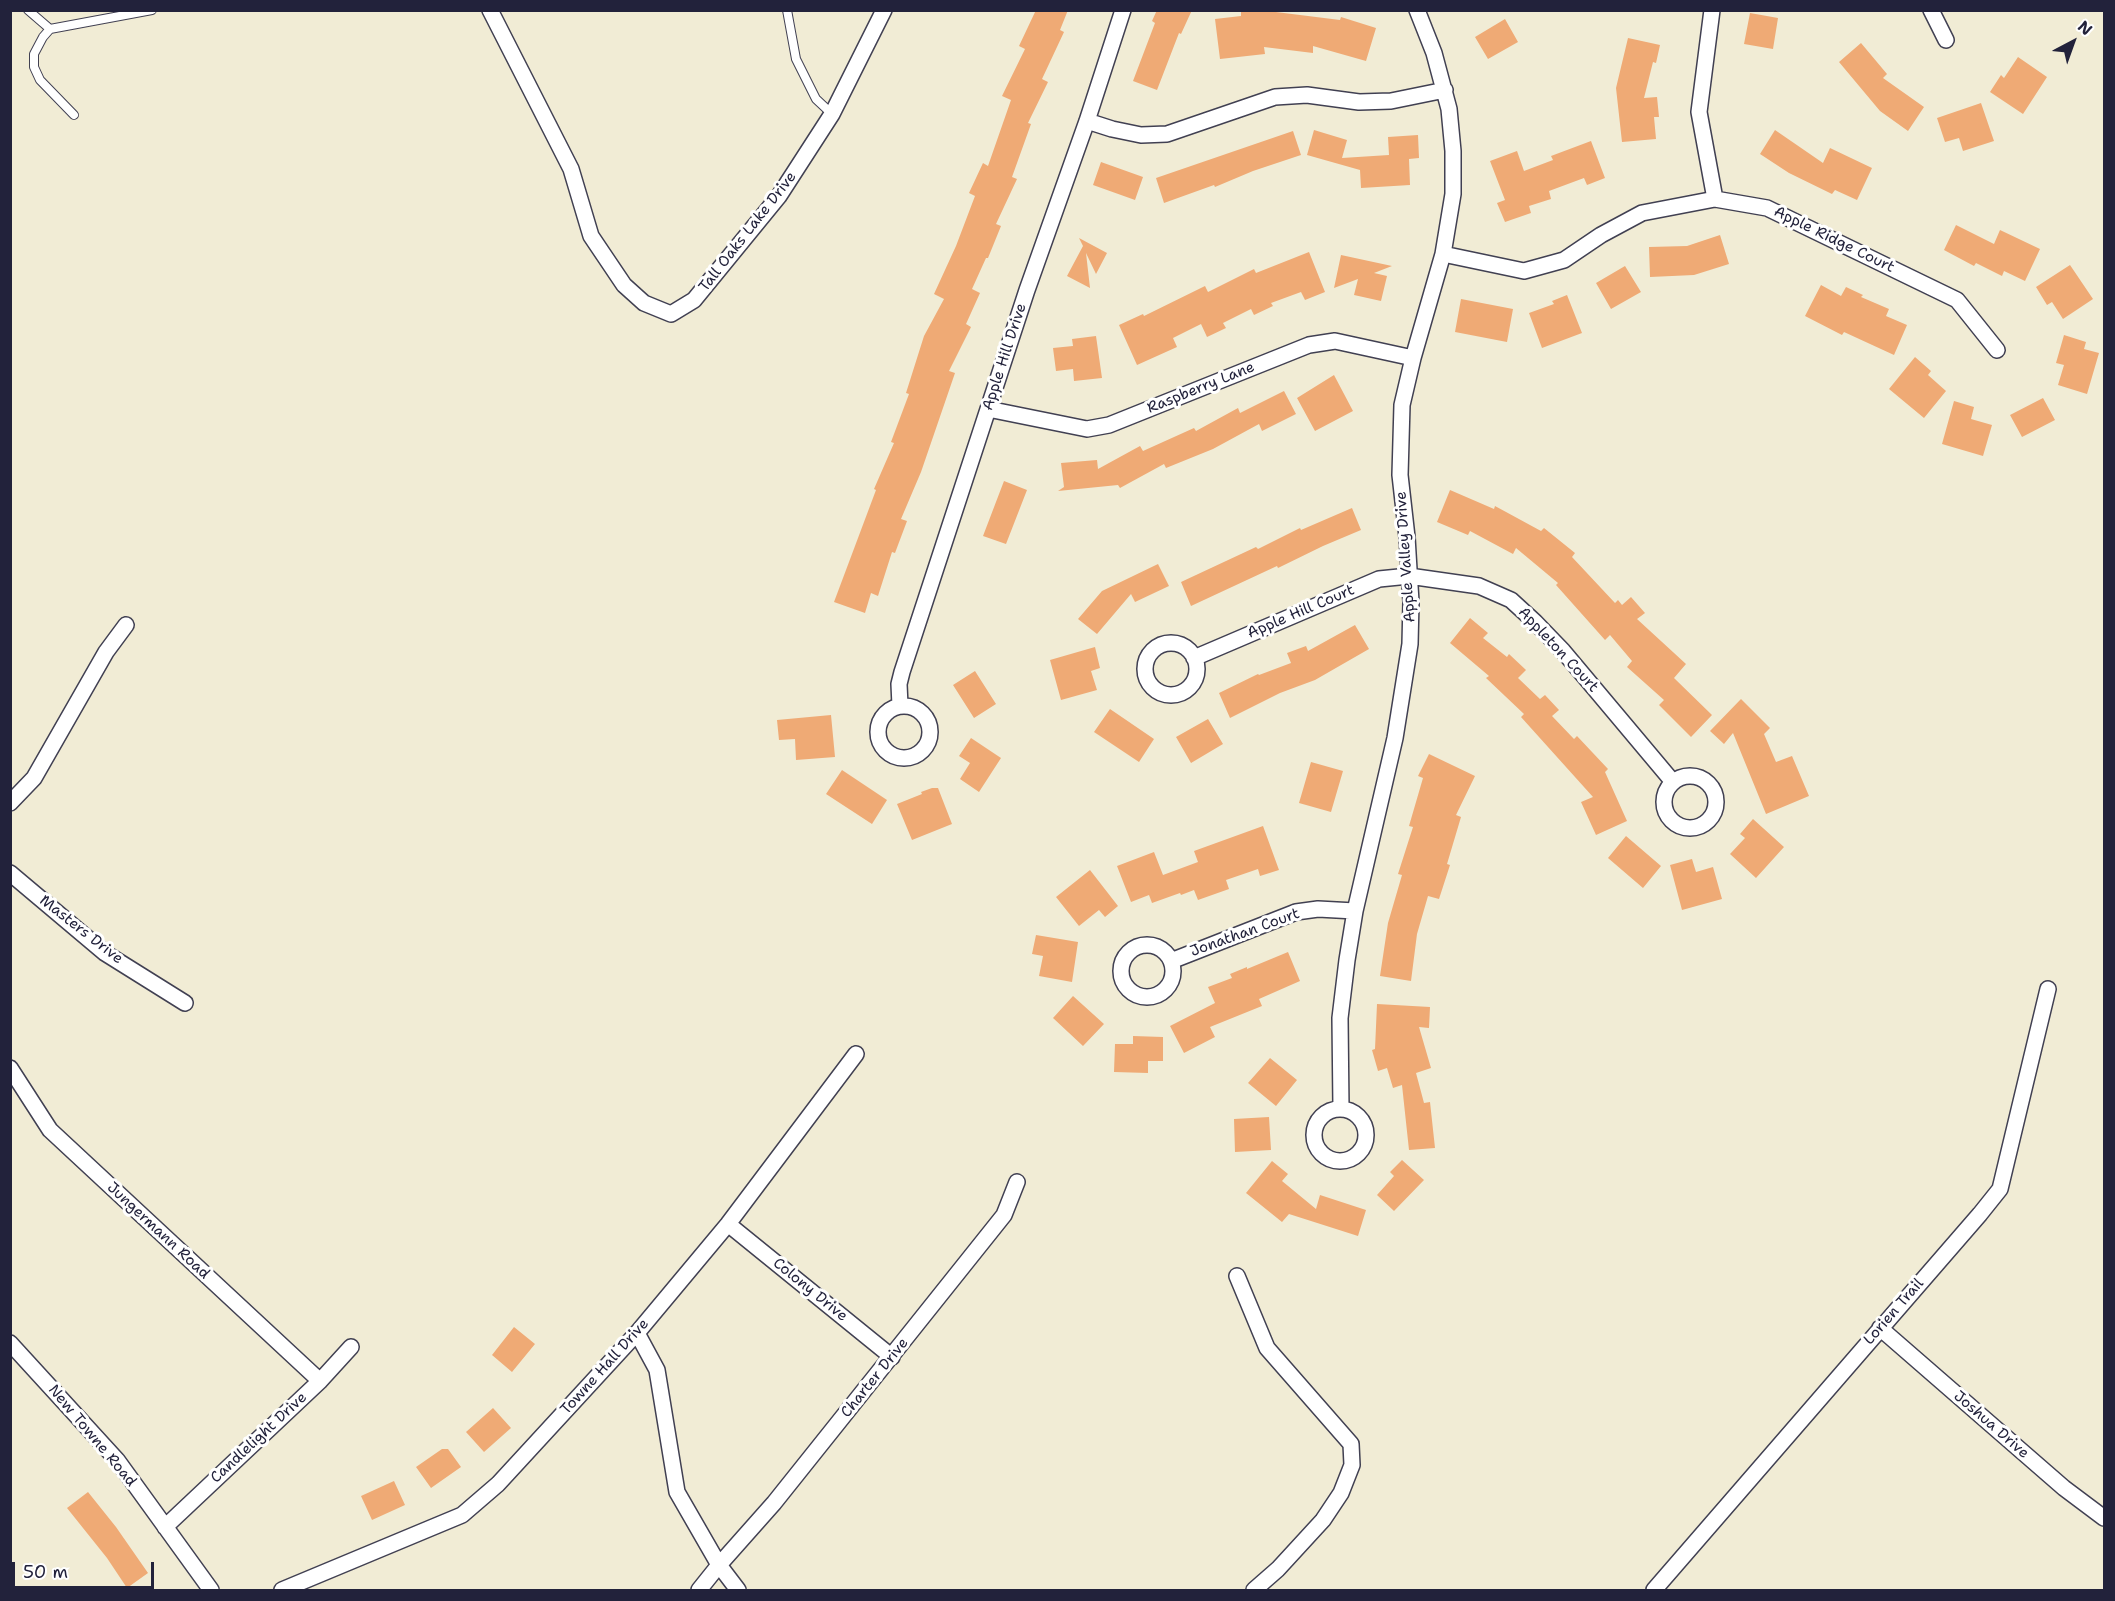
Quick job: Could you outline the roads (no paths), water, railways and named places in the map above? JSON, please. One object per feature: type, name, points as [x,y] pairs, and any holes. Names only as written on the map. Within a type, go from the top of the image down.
[{"type":"street","name":"Tall Oaks Lake Drive","points":[[490,10],[571,169],[591,236],[624,285],[644,303],[671,314],[694,300],[779,196],[832,114],[884,10]]},
{"type":"street","name":"Apple Hill Drive","points":[[900,706],[899,684],[902,672],[1027,290],[1123,10]]},
{"type":"street","name":"Apple Valley Drive","points":[[1341,1109],[1340,1018],[1344,980],[1355,911],[1395,738],[1405,685],[1411,630],[1407,537],[1399,451],[1404,392],[1443,255],[1450,223],[1454,179],[1453,137],[1445,90],[1434,52],[1417,10]]},
{"type":"street","points":[[1712,10],[1699,112],[1715,199]]},
{"type":"street","points":[[1931,10],[1946,40]]},
{"type":"street","points":[[1087,120],[1112,129],[1141,135],[1167,134],[1275,97],[1307,94],[1359,102],[1390,101],[1445,90]]},
{"type":"street","name":"Apple Ridge Court","points":[[1443,255],[1524,271],[1564,260],[1601,235],[1642,213],[1715,199],[1767,208],[1957,300],[1997,350]]},
{"type":"street","name":"Raspberry Lane","points":[[988,409],[1087,429],[1108,425],[1309,345],[1335,341],[1413,358]]},
{"type":"street","name":"Apple Hill Court","points":[[1194,658],[1378,579],[1409,576]]},
{"type":"street","name":"Appleton Court","points":[[1409,576],[1479,586],[1510,600],[1563,651],[1673,782]]},
{"type":"street","points":[[10,803],[34,778],[106,652],[126,625]]},
{"type":"street","name":"Masters Drive","points":[[10,873],[105,952],[185,1003]]},
{"type":"street","name":"Jonathan Court","points":[[1171,961],[1296,912],[1318,909],[1355,911]]},
{"type":"street","name":"Lorien Trail","points":[[1654,1590],[2000,1189],[2048,989]]},
{"type":"street","name":"Towne Hall Drive","points":[[282,1590],[462,1515],[498,1485],[637,1333],[728,1224],[856,1054]]},
{"type":"street","name":"Jungermann Road","points":[[10,1068],[50,1130],[320,1381]]},
{"type":"street","name":"Charter Drive","points":[[699,1590],[774,1503],[1004,1215],[1017,1182]]},
{"type":"street","name":"Colony Drive","points":[[728,1224],[892,1357]]},
{"type":"street","points":[[1237,1276],[1267,1348],[1351,1444],[1352,1465],[1341,1493],[1323,1520],[1278,1569],[1254,1590]]},
{"type":"street","name":"Joshua Drive","points":[[1880,1328],[2064,1488],[2104,1518]]},
{"type":"street","points":[[637,1333],[657,1370],[677,1492],[719,1565],[738,1590]]},
{"type":"street","name":"New Towne Road","points":[[10,1343],[117,1460],[212,1590]]},
{"type":"street","name":"Candlelight Drive","points":[[165,1527],[320,1381],[351,1347]]},
{"type":"lane","points":[[28,10],[50,29]]},
{"type":"lane","points":[[74,115],[40,80],[34,67],[34,54],[43,37],[50,29],[152,10]]},
{"type":"lane","points":[[787,10],[796,59],[816,99],[832,114]]}]
